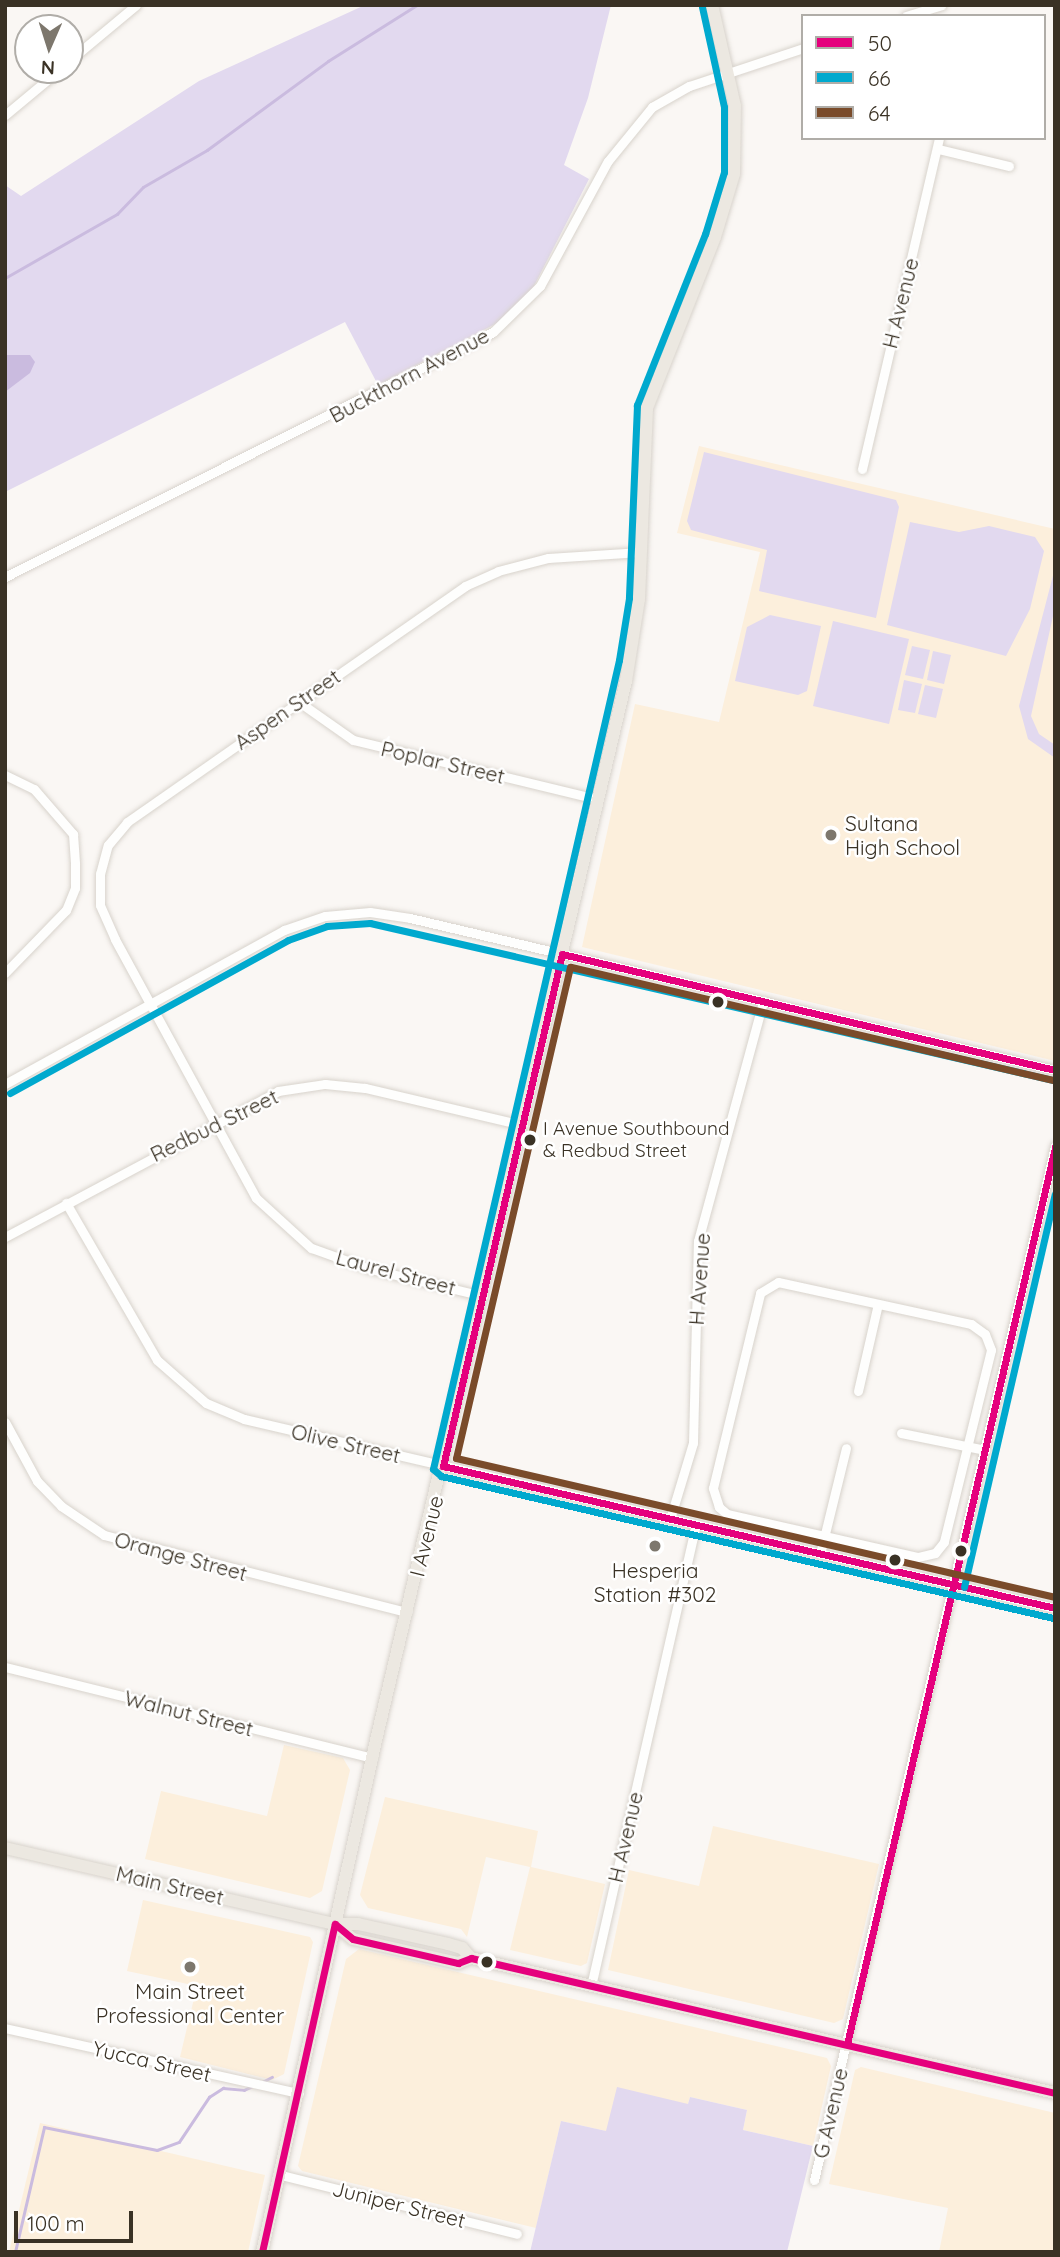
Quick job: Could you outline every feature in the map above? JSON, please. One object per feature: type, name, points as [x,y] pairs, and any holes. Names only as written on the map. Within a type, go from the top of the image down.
[{"type":"main road","name":"I Avenue","points":[[262,2252],[373,1758],[523,1125],[634,636],[647,408],[719,228],[734,174],[737,124],[729,71],[712,5]]},
{"type":"main road","name":"Main Street","points":[[5,1848],[335,1924],[353,1939],[458,1963],[471,1958],[1055,2093]]},
{"type":"street","points":[[84,48],[135,5]]},
{"type":"street","points":[[926,13],[941,5]]},
{"type":"street","name":"Buckthorn Avenue","points":[[5,577],[493,332],[540,286],[608,161],[635,124],[670,95],[729,71],[801,49]]},
{"type":"street","points":[[5,115],[42,84]]},
{"type":"street","name":"H Avenue","points":[[862,469],[939,140]]},
{"type":"street","points":[[938,149],[1009,166]]},
{"type":"street","name":"Aspen Street","points":[[149,1004],[100,905],[100,874],[108,845],[127,822],[425,611],[498,570],[580,553],[640,552]]},
{"type":"street","name":"Poplar Street","points":[[299,702],[354,740],[597,799]]},
{"type":"street","points":[[5,775],[34,789],[73,834],[75,888],[66,910],[5,974]]},
{"type":"street","points":[[5,1084],[284,930],[325,916],[370,912],[410,918],[1055,1070]]},
{"type":"street","name":"H Avenue","points":[[670,1518],[693,1443],[698,1241],[763,1001]]},
{"type":"street","name":"Laurel Street","points":[[149,1004],[256,1198],[312,1248],[367,1268],[483,1296]]},
{"type":"street","name":"Redbud Street","points":[[5,1237],[214,1121],[278,1091],[325,1084],[365,1088],[523,1125]]},
{"type":"street","name":"G Avenue","points":[[814,2180],[1055,1146]]},
{"type":"street","name":"Olive Street","points":[[66,1203],[157,1360],[206,1403],[244,1419],[1055,1608]]},
{"type":"street","points":[[787,1282],[878,1304],[971,1324],[985,1334],[991,1350],[944,1542],[935,1553],[917,1557],[727,1514],[715,1498],[716,1475],[760,1293],[766,1286],[787,1282]]},
{"type":"street","points":[[858,1391],[878,1304]]},
{"type":"street","name":"Orange Street","points":[[5,1422],[37,1481],[61,1506],[104,1535],[407,1612]]},
{"type":"street","points":[[901,1433],[985,1450]]},
{"type":"street","points":[[820,1554],[846,1448]]},
{"type":"street","name":"H Avenue","points":[[592,1986],[696,1525]]},
{"type":"street","name":"Walnut Street","points":[[5,1667],[373,1758]]},
{"type":"street","name":"Yucca Street","points":[[5,2028],[299,2094]]},
{"type":"street","name":"Juniper Street","points":[[281,2175],[517,2234]]},
{"type":"shaded area","points":[[365,5],[611,5],[588,98],[564,165],[589,179],[533,288],[499,322],[378,385],[345,322],[5,492],[5,185],[21,196],[199,81]]},
{"type":"shaded area","points":[[5,355],[30,355],[35,362],[30,373],[5,392]]},
{"type":"shaded area","name":"Sultana High School","points":[[699,446],[1055,529],[1055,1061],[582,947],[635,704],[719,722],[760,552],[677,533]]},
{"type":"shaded area","points":[[704,452],[896,500],[899,507],[876,618],[759,591],[767,550],[691,530],[687,521]]},
{"type":"shaded area","points":[[910,522],[959,532],[989,526],[1035,537],[1044,551],[1030,609],[1006,656],[887,625]]},
{"type":"shaded area","points":[[1055,568],[1055,607],[1031,716],[1039,734],[1055,745],[1055,758],[1028,739],[1019,706]]},
{"type":"shaded area","points":[[770,615],[821,626],[807,691],[798,695],[735,681],[747,627]]},
{"type":"shaded area","points":[[833,621],[909,639],[889,724],[813,706]]},
{"type":"shaded area","points":[[912,646],[930,650],[923,679],[905,675]]},
{"type":"shaded area","points":[[933,651],[951,655],[944,684],[927,680]]},
{"type":"shaded area","points":[[904,680],[922,684],[915,713],[898,710]]},
{"type":"shaded area","points":[[925,685],[943,689],[936,718],[918,714]]},
{"type":"shaded area","points":[[284,1745],[343,1758],[350,1770],[322,1891],[310,1898],[145,1859],[161,1791],[267,1816]]},
{"type":"shaded area","points":[[385,1797],[538,1831],[531,1867],[605,1884],[587,1963],[581,1966],[510,1950],[530,1867],[486,1857],[467,1937],[461,1929],[368,1908],[360,1895]]},
{"type":"shaded area","points":[[713,1826],[879,1864],[843,2019],[834,2023],[608,1970],[629,1870],[699,1886]]},
{"type":"shaded area","points":[[143,1900],[310,1937],[313,1942],[284,2074],[272,2080],[180,2057],[197,1986],[127,1971]]},
{"type":"shaded area","points":[[359,1949],[827,2058],[831,2066],[813,2146],[743,2130],[747,2110],[690,2097],[688,2104],[606,2131],[561,2121],[536,2228],[302,2171],[298,2166],[346,1959]]},
{"type":"shaded area","points":[[861,2067],[1055,2113],[1055,2252],[939,2252],[948,2208],[829,2184],[855,2070]]},
{"type":"shaded area","points":[[617,2087],[688,2104],[690,2097],[747,2110],[743,2130],[813,2146],[787,2252],[530,2252],[561,2121],[606,2131]]},
{"type":"shaded area","points":[[40,2123],[265,2175],[248,2252],[9,2252]]},
{"type":"waterway","points":[[5,278],[117,214],[143,187],[207,150],[328,61],[417,5]]},
{"type":"waterway","points":[[262,2082],[272,2077]]},
{"type":"waterway","points":[[15,2252],[44,2127],[157,2150],[179,2142],[209,2097],[223,2088],[244,2090],[253,2086]]},
{"type":"transit line","name":"66","points":[[702,7],[724,107],[724,172],[705,234],[637,405],[629,598],[619,660],[433,1469],[441,1476],[1053,1618]]},
{"type":"transit line","name":"66","points":[[10,1093],[288,940],[327,926],[370,923],[1053,1080]]},
{"type":"transit line","name":"50","points":[[1055,1070],[562,954],[443,1466],[1055,1608]]},
{"type":"transit line","name":"64","points":[[1053,1080],[570,967],[456,1458],[1055,1597]]},
{"type":"transit line","name":"50","points":[[847,2044],[1055,1147]]},
{"type":"transit line","name":"66","points":[[964,1587],[1055,1194]]},
{"type":"transit line","name":"50","points":[[335,1924],[353,1939],[458,1963],[471,1958],[1055,2093]]},
{"type":"transit line","name":"50","points":[[262,2252],[335,1924]]},
{"type":"place","name":"Sultana High School","points":[[831,835]]},
{"type":"place","name":"I Avenue Southbound & Redbud Street","points":[[530,1140]]},
{"type":"place","name":"Hesperia Station #302","points":[[655,1546]]},
{"type":"place","name":"Main Street Professional Center","points":[[190,1967]]}]
